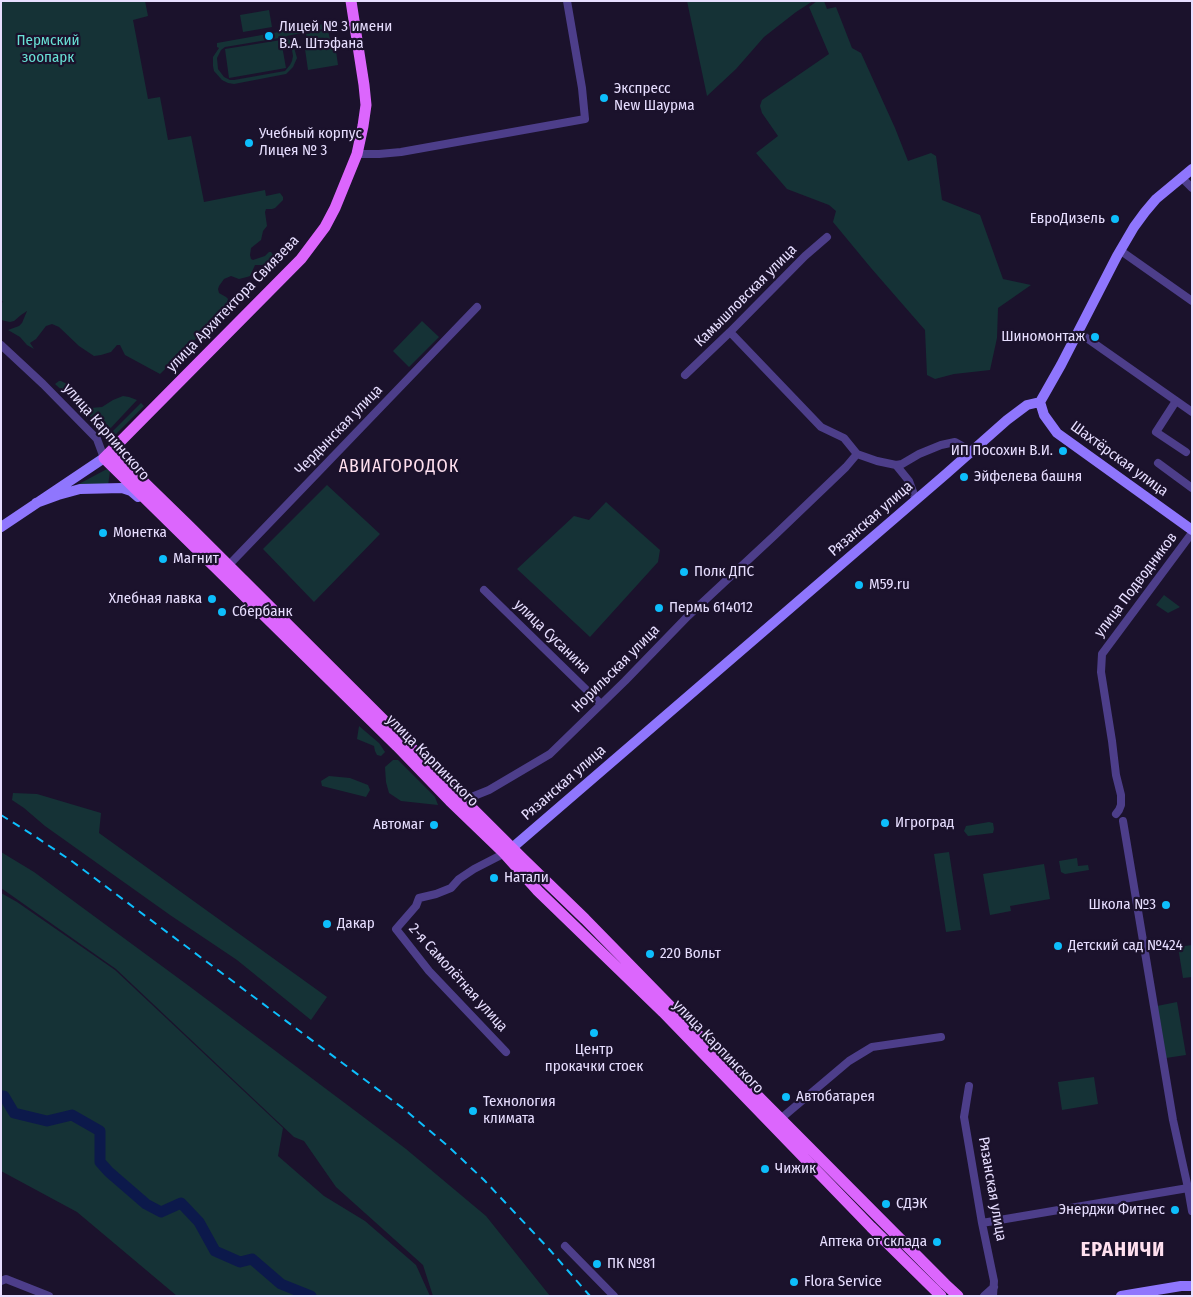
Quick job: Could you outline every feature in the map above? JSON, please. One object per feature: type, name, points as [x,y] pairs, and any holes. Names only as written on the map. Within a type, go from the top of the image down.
[{"type":"main road","name":"улица Архитектора Свиязева","points":[[108,454],[301,259],[314,243],[332,214],[348,180],[357,154],[364,126],[366,105],[351,1]]},
{"type":"main road","name":"улица Карпинского","points":[[108,454],[156,508],[224,569]]},
{"type":"main road","name":"улица Карпинского","points":[[108,454],[360,703],[466,803],[508,851],[538,891],[777,1122]]},
{"type":"main road","name":"улица Карпинского","points":[[360,703],[450,801],[508,851],[522,859],[591,924],[941,1296]]},
{"type":"main road","points":[[582,934],[580,928],[582,924],[591,924]]},
{"type":"main road","name":"улица Карпинского","points":[[846,1193],[958,1296]]},
{"type":"street","points":[[357,154],[392,154],[586,118],[567,1]]},
{"type":"street","points":[[1040,402],[1134,226],[1156,199],[1192,169]]},
{"type":"street","points":[[1182,178],[1192,188]]},
{"type":"street","name":"Камышловская улица","points":[[685,375],[805,256],[827,237]]},
{"type":"street","points":[[1121,251],[1192,301]]},
{"type":"street","name":"Чердынская улица","points":[[224,569],[477,307]]},
{"type":"street","points":[[730,332],[820,427],[844,438],[857,454],[896,465],[902,464],[940,445],[955,442],[971,451]]},
{"type":"street","points":[[1078,332],[1192,412]]},
{"type":"street","name":"улица Карпинского","points":[[1,345],[43,384],[97,439],[108,454]]},
{"type":"street","points":[[1176,401],[1156,432],[1186,452]]},
{"type":"street","name":"Рязанская улица","points":[[508,851],[1007,420],[1027,405],[1040,402]]},
{"type":"street","name":"Шахтёрская улица","points":[[1040,402],[1044,415],[1057,433],[1192,531]]},
{"type":"street","name":"улица Архитектора Свиязева","points":[[1,527],[108,454]]},
{"type":"street","name":"Норильская улица","points":[[466,803],[474,796],[489,790],[550,754],[688,616],[797,515],[857,454]]},
{"type":"street","points":[[1158,463],[1192,488]]},
{"type":"street","points":[[896,465],[909,481],[916,500]]},
{"type":"street","points":[[36,503],[80,489],[122,488],[131,491],[148,505],[156,508]]},
{"type":"street","name":"улица Подводников","points":[[1116,814],[1121,805],[1121,795],[1116,775],[1101,672],[1102,654],[1192,531]]},
{"type":"street","name":"улица Сусанина","points":[[484,590],[601,704]]},
{"type":"street","points":[[1123,821],[1173,1120],[1192,1211]]},
{"type":"street","name":"2-я Самолётная улица","points":[[506,1052],[430,971],[396,930],[416,906],[419,898],[451,888],[474,869],[508,851]]},
{"type":"street","points":[[777,1122],[849,1061],[872,1047],[941,1037]]},
{"type":"street","name":"Рязанская улица","points":[[970,1086],[964,1117],[994,1281],[993,1296]]},
{"type":"street","points":[[982,1223],[1188,1188]]},
{"type":"street","points":[[565,1246],[614,1296]]},
{"type":"street","points":[[1,1282],[6,1279],[49,1296]]},
{"type":"street","points":[[1121,1296],[1192,1286]]},
{"type":"street","points":[[984,1296],[994,1287]]},
{"type":"green space","name":"Пермский зоопарк","points":[[1,1],[145,1],[148,16],[133,20],[148,99],[160,97],[168,140],[191,136],[204,202],[265,190],[266,196],[280,193],[283,197],[283,200],[275,208],[266,209],[267,226],[263,231],[261,240],[251,248],[250,255],[253,260],[271,252],[273,255],[270,263],[267,265],[255,265],[250,276],[239,279],[231,276],[224,279],[218,289],[219,293],[228,299],[225,310],[160,374],[125,355],[120,345],[117,345],[111,352],[94,356],[79,346],[59,327],[52,324],[46,326],[36,339],[30,343],[34,349],[8,330],[22,323],[27,311],[14,321],[1,320],[1,305],[3,301],[1,302]]},
{"type":"green space","points":[[687,1],[813,1],[764,37],[736,69],[707,96]]},
{"type":"green space","points":[[817,1],[824,1],[827,9],[836,7],[852,48],[861,53],[908,161],[931,153],[936,156],[942,200],[980,215],[1003,279],[1031,285],[998,308],[997,338],[990,370],[954,374],[935,379],[927,375],[925,330],[833,222],[836,211],[829,205],[787,189],[756,153],[778,136],[762,113],[760,106],[762,100],[829,54],[809,7]]},
{"type":"green space","points":[[269,10],[272,27],[243,32],[240,15]]},
{"type":"green space","points":[[329,23],[329,28],[286,36],[293,44],[297,58],[293,67],[286,74],[234,84],[222,80],[214,71],[213,57],[219,48],[217,43]],"holes":[[[279,38],[286,41],[292,50],[293,56],[290,65],[285,71],[230,80],[224,77],[218,69],[217,58],[225,47]]]},
{"type":"green space","points":[[328,30],[331,44],[319,46],[335,44],[338,65],[308,70],[305,49],[309,48],[306,34]]},
{"type":"green space","points":[[281,40],[286,68],[229,78],[225,49]]},
{"type":"green space","points":[[422,321],[439,337],[409,367],[393,351]]},
{"type":"green space","points":[[59,381],[67,384],[91,408],[102,407],[123,396],[137,400],[107,432],[55,384]]},
{"type":"green space","points":[[141,403],[144,406],[113,437],[110,434]]},
{"type":"green space","points":[[107,469],[110,471],[108,486],[75,486]]},
{"type":"green space","points":[[327,485],[380,534],[314,602],[263,549]]},
{"type":"green space","points":[[606,502],[660,550],[658,562],[590,637],[517,569],[574,516],[589,520]]},
{"type":"green space","points":[[1164,595],[1180,607],[1168,613],[1156,605]]},
{"type":"green space","points":[[359,726],[379,743],[385,752],[381,756],[377,755],[374,746],[357,739]]},
{"type":"green space","points":[[393,760],[398,760],[435,797],[438,805],[401,801],[389,793],[385,767]]},
{"type":"green space","points":[[329,776],[350,778],[368,785],[370,790],[366,797],[322,786],[321,781]]},
{"type":"green space","points":[[13,793],[37,794],[101,813],[99,833],[327,997],[311,1020],[237,960],[45,826],[12,800]]},
{"type":"green space","points":[[993,823],[993,833],[968,836],[964,831],[966,826]]},
{"type":"green space","points":[[1,852],[34,872],[406,1149],[486,1216],[550,1296],[433,1296],[423,1265],[336,1187],[304,1141],[294,1137],[116,969],[1,888]]},
{"type":"green space","points":[[949,852],[961,930],[946,932],[934,854]]},
{"type":"green space","points":[[1077,858],[1078,866],[1088,865],[1089,870],[1065,874],[1061,872],[1059,861]]},
{"type":"green space","points":[[1044,864],[1050,899],[1010,906],[1011,911],[990,915],[983,874]]},
{"type":"green space","points":[[1,893],[115,970],[283,1128],[278,1156],[324,1196],[365,1221],[416,1265],[430,1296],[177,1296],[77,1212],[1,1171]]},
{"type":"green space","points":[[1192,945],[1192,977],[1183,978],[1178,947]]},
{"type":"green space","points":[[1177,1002],[1186,1055],[1166,1058],[1157,1006]]},
{"type":"green space","points":[[1094,1077],[1098,1104],[1062,1110],[1058,1082]]},
{"type":"waterway","points":[[1,1096],[4,1096],[14,1113],[47,1121],[72,1115],[100,1131],[100,1162],[146,1204],[161,1212],[181,1203],[199,1222],[215,1251],[240,1262],[252,1259],[281,1284],[311,1296]]},
{"type":"railway","points":[[1,815],[73,862],[404,1109],[484,1180],[590,1296]]},
{"type":"place","name":"Лицей № 3 имени В.А. Штэфана","points":[[269,36]]},
{"type":"place","name":"Экспресс New Шаурма","points":[[604,98]]},
{"type":"place","name":"Учебный корпус Лицея № 3","points":[[249,143]]},
{"type":"place","name":"ЕвроДизель","points":[[1115,219]]},
{"type":"place","name":"Шиномонтаж","points":[[1095,337]]},
{"type":"place","name":"ИП Посохин В.И.","points":[[1063,451]]},
{"type":"place","name":"Эйфелева башня","points":[[964,477]]},
{"type":"place","name":"Монетка","points":[[103,533]]},
{"type":"place","name":"Магнит","points":[[163,559]]},
{"type":"place","name":"Полк ДПС","points":[[684,572]]},
{"type":"place","name":"M59.ru","points":[[859,585]]},
{"type":"place","name":"Хлебная лавка","points":[[212,599]]},
{"type":"place","name":"Пермь 614012","points":[[659,608]]},
{"type":"place","name":"Сбербанк","points":[[222,612]]},
{"type":"place","name":"Игроград","points":[[885,823]]},
{"type":"place","name":"Автомаг","points":[[434,825]]},
{"type":"place","name":"Натали","points":[[494,878]]},
{"type":"place","name":"Школа №3","points":[[1166,905]]},
{"type":"place","name":"Дакар","points":[[327,924]]},
{"type":"place","name":"Детский сад №424","points":[[1058,946]]},
{"type":"place","name":"220 Вольт","points":[[650,954]]},
{"type":"place","name":"Центр прокачки стоек","points":[[594,1033]]},
{"type":"place","name":"Автобатарея","points":[[786,1097]]},
{"type":"place","name":"Технология климата","points":[[473,1111]]},
{"type":"place","name":"Чижик","points":[[765,1169]]},
{"type":"place","name":"СДЭК","points":[[886,1204]]},
{"type":"place","name":"Энерджи Фитнес","points":[[1175,1210]]},
{"type":"place","name":"Аптека от склада","points":[[937,1242]]},
{"type":"place","name":"ПК №81","points":[[597,1264]]},
{"type":"place","name":"Flora Service","points":[[794,1282]]},
{"type":"district","name":"АВИАГОРОДОК","points":[[399,467]]},
{"type":"district","name":"ЕРАНИЧИ","points":[[1123,1250]]}]
